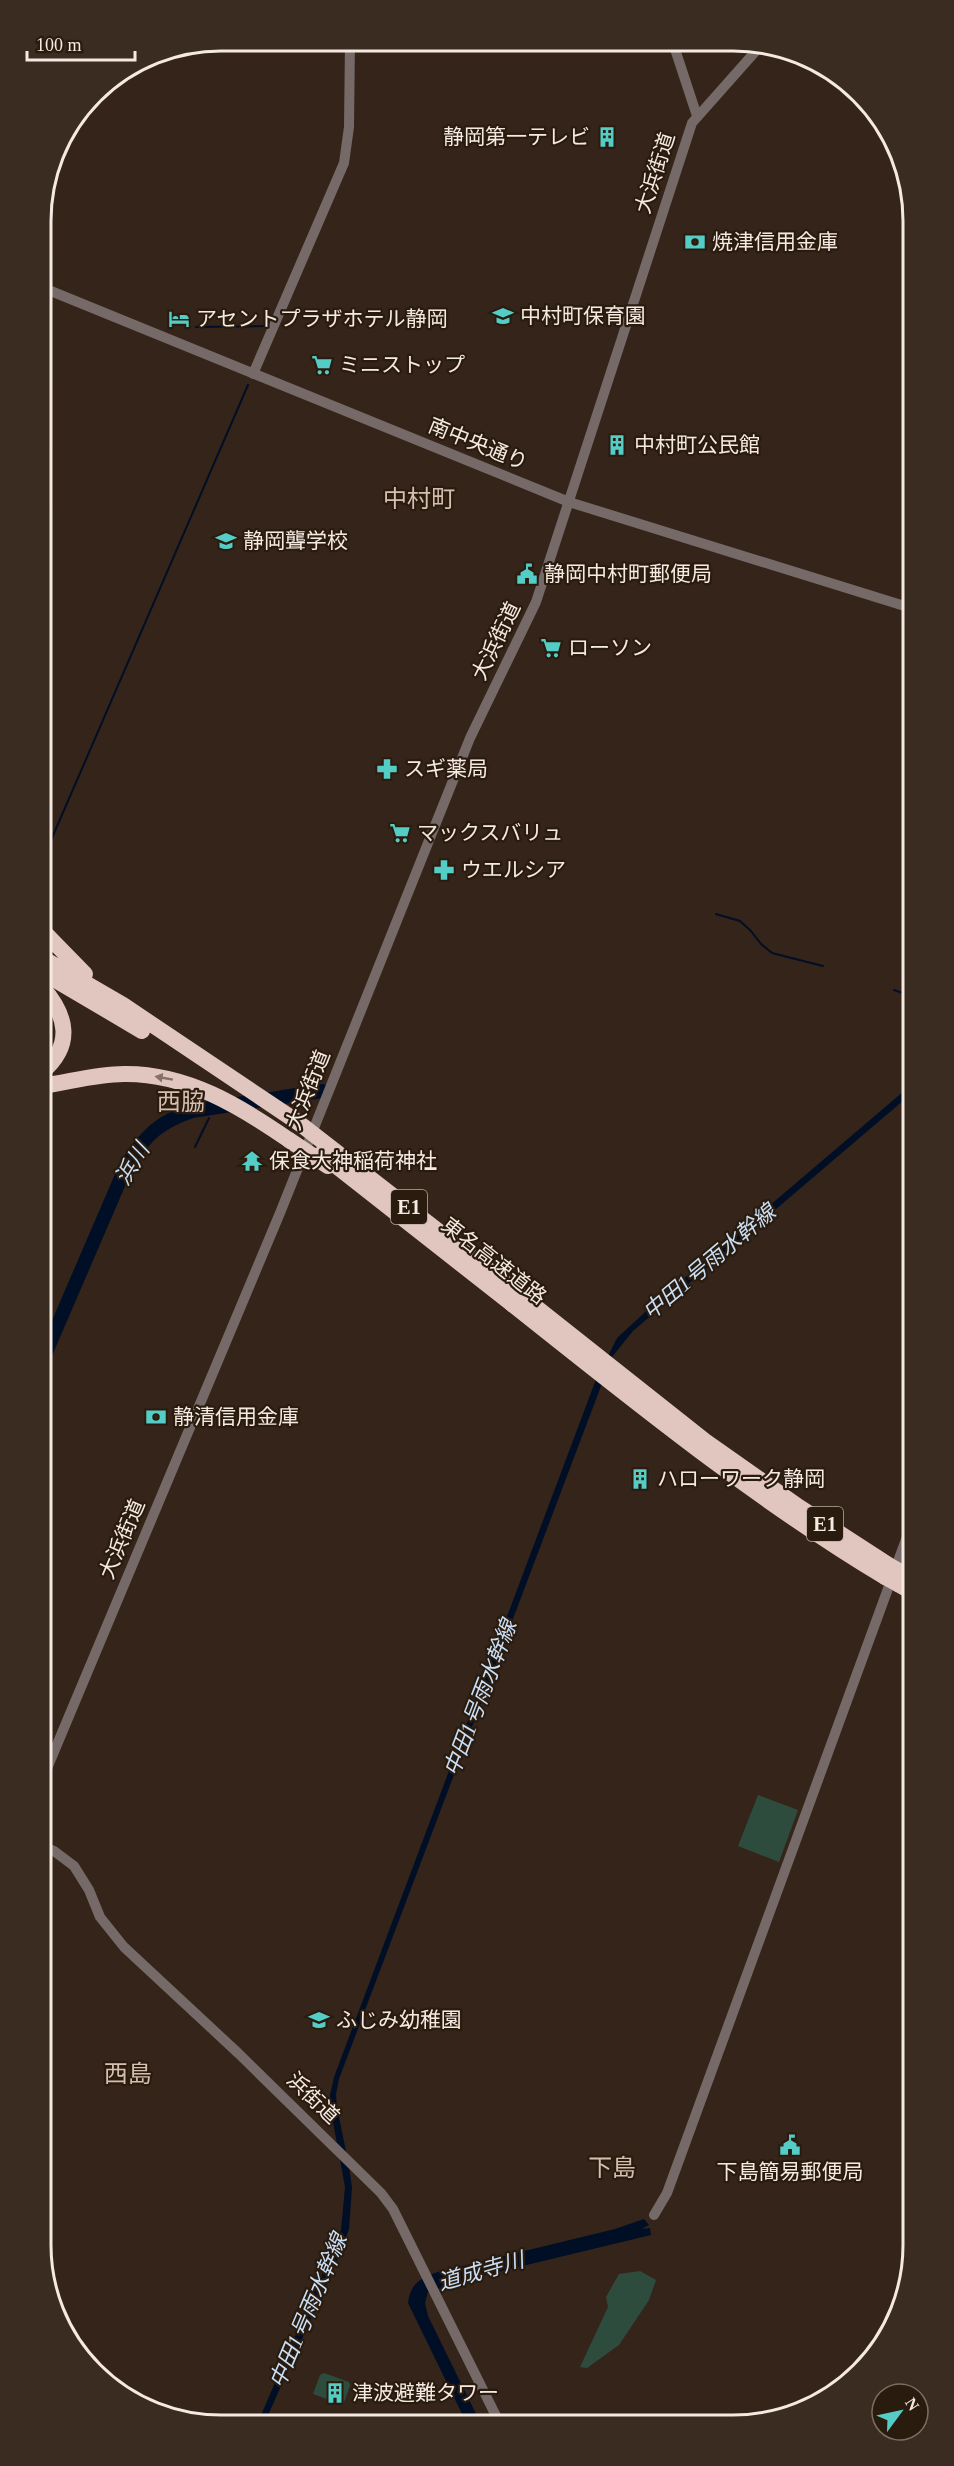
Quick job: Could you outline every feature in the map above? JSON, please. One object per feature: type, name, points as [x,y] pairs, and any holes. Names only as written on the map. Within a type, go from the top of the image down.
[{"type":"highway","points":[[51,940],[76,967],[123,1005]]},
{"type":"highway","name":"東名高速道路","points":[[51,963],[123,1005],[256,1103],[515,1298],[736,1472],[900,1578]]},
{"type":"highway","name":"東名高速道路","points":[[51,977],[159,1041],[256,1103]]},
{"type":"highway","points":[[51,1000],[61,1014],[63,1027],[60,1052],[51,1062]]},
{"type":"highway","points":[[51,1084],[125,1074],[168,1078],[219,1097],[256,1103]]},
{"type":"highway","name":"東名高速道路","points":[[294,1132],[515,1298]]},
{"type":"street","points":[[254,374],[344,163],[349,127],[350,51]]},
{"type":"street","points":[[675,51],[697,116]]},
{"type":"street","name":"大浜街道","points":[[51,1759],[280,1213],[470,738],[536,602],[692,123],[755,52]]},
{"type":"street","name":"南中央通り","points":[[51,291],[569,502],[903,606]]},
{"type":"street","points":[[654,2215],[667,2193],[903,1548]]},
{"type":"street","name":"浜街道","points":[[51,1850],[74,1866],[89,1890],[100,1917],[118,1940],[376,2186],[393,2210],[496,2415]]},
{"type":"green space","points":[[758,1795],[798,1810],[779,1862],[738,1846]]},
{"type":"green space","points":[[640,2271],[656,2280],[649,2300],[619,2345],[587,2368],[580,2367],[608,2307],[606,2297],[619,2274]]},
{"type":"green space","points":[[324,2373],[349,2382],[350,2386],[343,2405],[313,2394],[320,2375]]},
{"type":"water","name":"中田1号雨水幹線","points":[[903,1092],[903,1101],[633,1331],[612,1357],[339,2079],[336,2094],[337,2107],[352,2188],[349,2229],[268,2415],[261,2415],[341,2230],[345,2187],[330,2106],[334,2077],[595,1382],[617,1338]]},
{"type":"water","name":"道成寺川","points":[[644,2219],[649,2225],[642,2229],[650,2228],[651,2235],[477,2277],[428,2292],[425,2303],[428,2316],[477,2415],[463,2415],[408,2303],[411,2291],[417,2282],[438,2272],[615,2229]]},
{"type":"waterway","points":[[196,327],[268,326]]},
{"type":"waterway","points":[[51,840],[248,385]]},
{"type":"waterway","points":[[716,914],[740,921],[772,953],[823,966]]},
{"type":"waterway","points":[[894,990],[903,993]]},
{"type":"waterway","name":"浜川","points":[[51,1340],[127,1164],[147,1137],[162,1125],[192,1111],[322,1091]]},
{"type":"waterway","points":[[195,1147],[209,1118]]},
{"type":"place","name":"静岡第一テレビ","points":[[607,137]]},
{"type":"place","name":"焼津信用金庫","points":[[695,242]]},
{"type":"place","name":"中村町保育園","points":[[503,316]]},
{"type":"place","name":"アセントプラザホテル静岡","points":[[179,319]]},
{"type":"place","name":"ミニストップ","points":[[322,365]]},
{"type":"place","name":"中村町公民館","points":[[617,445]]},
{"type":"place","name":"静岡聾学校","points":[[226,541]]},
{"type":"place","name":"静岡中村町郵便局","points":[[527,574]]},
{"type":"place","name":"ローソン","points":[[551,648]]},
{"type":"place","name":"スギ薬局","points":[[387,769]]},
{"type":"place","name":"マックスバリュ","points":[[400,833]]},
{"type":"place","name":"ウエルシア","points":[[444,870]]},
{"type":"place","name":"保食大神稲荷神社","points":[[252,1161]]},
{"type":"place","name":"静清信用金庫","points":[[156,1417]]},
{"type":"place","name":"ハローワーク静岡","points":[[640,1479]]},
{"type":"place","name":"ふじみ幼稚園","points":[[319,2020]]},
{"type":"place","name":"下島簡易郵便局","points":[[790,2145]]},
{"type":"place","name":"津波避難タワー","points":[[335,2393]]},
{"type":"district","name":"中村町","points":[[419,499]]},
{"type":"district","name":"西脇","points":[[181,1102]]},
{"type":"district","name":"西島","points":[[128,2074]]},
{"type":"district","name":"下島","points":[[612,2168]]}]
